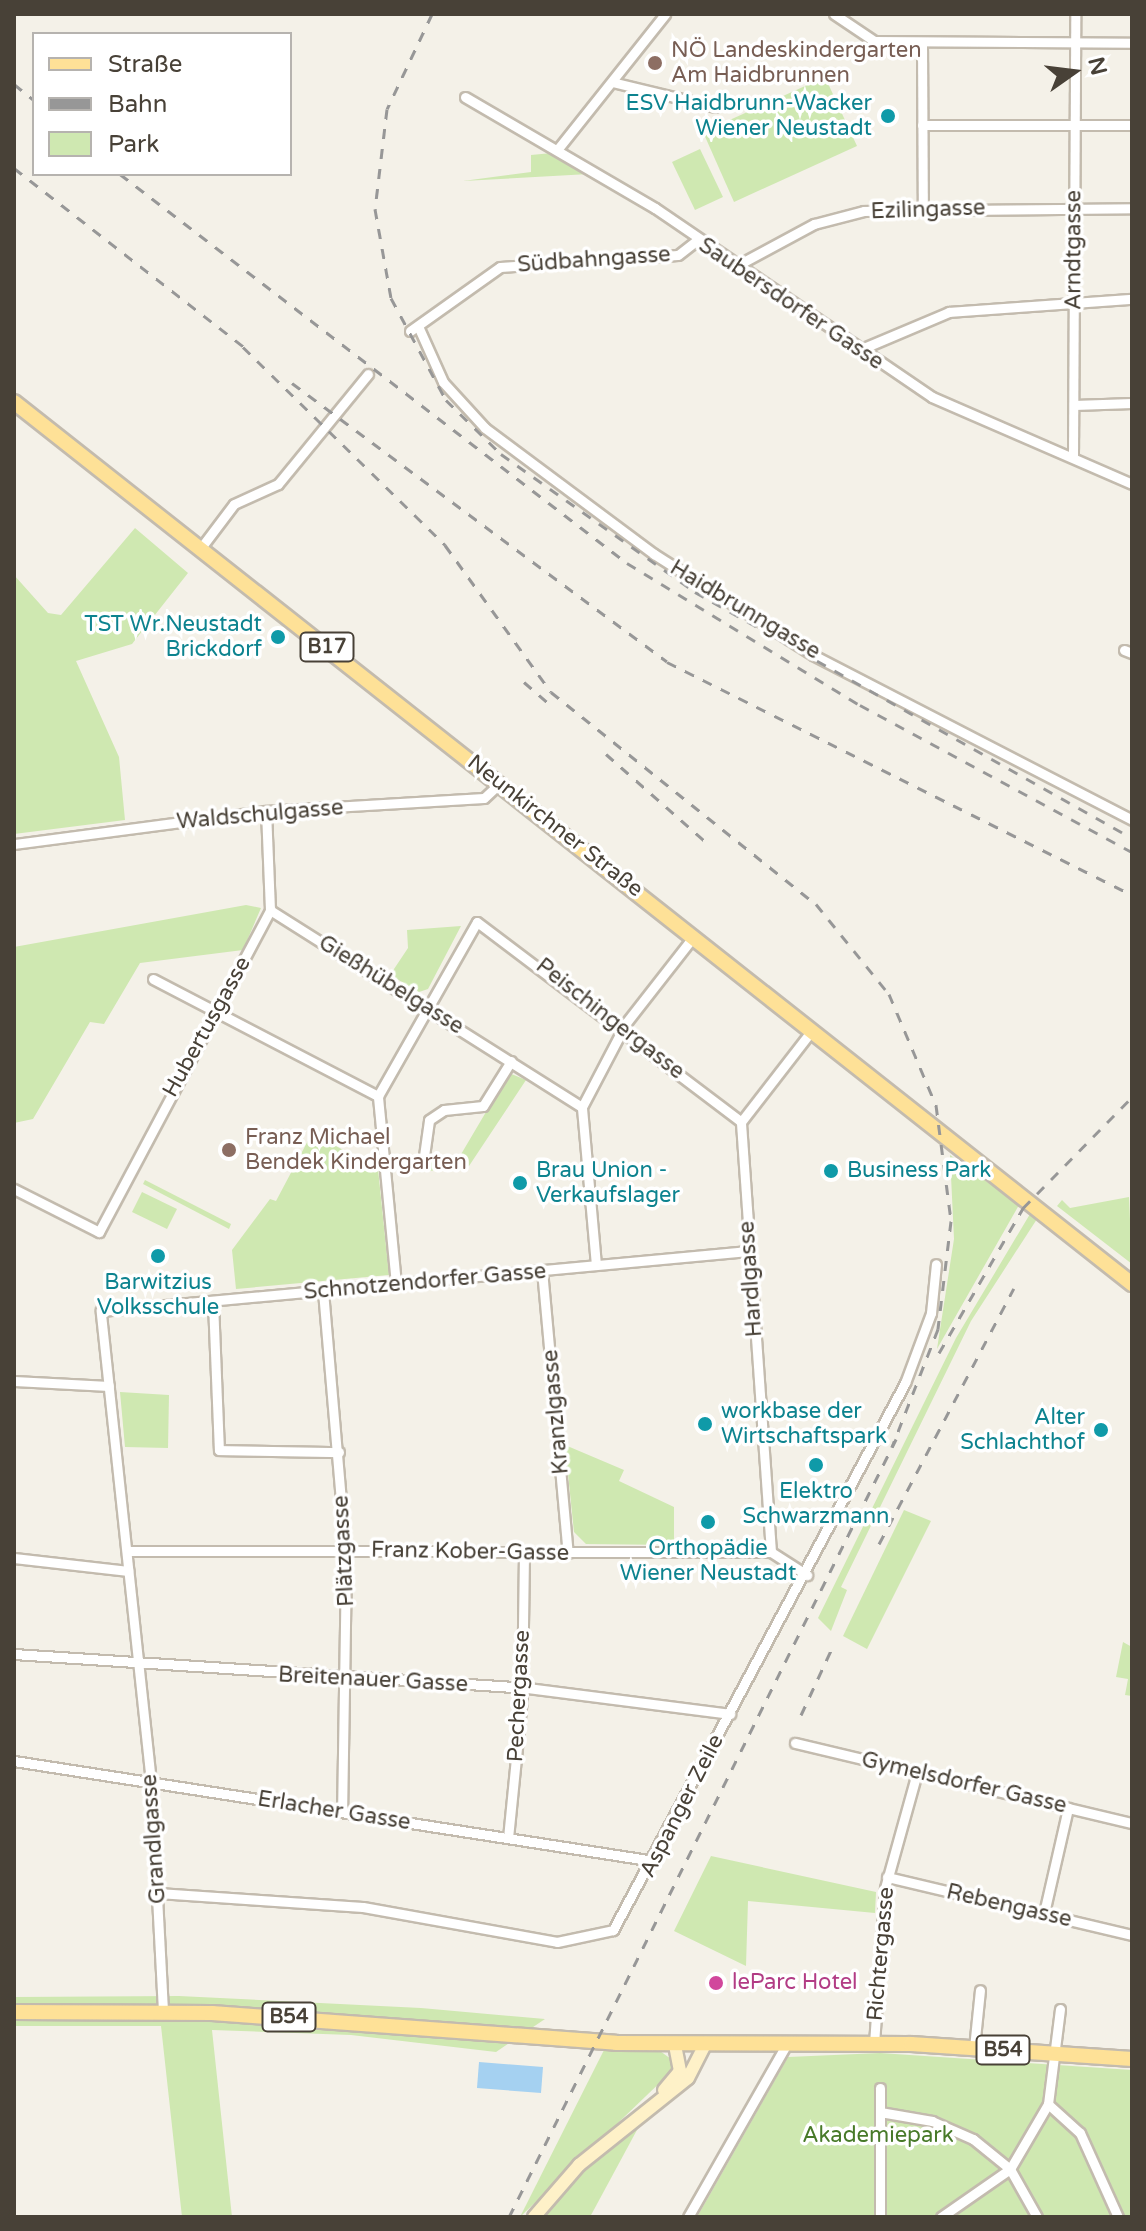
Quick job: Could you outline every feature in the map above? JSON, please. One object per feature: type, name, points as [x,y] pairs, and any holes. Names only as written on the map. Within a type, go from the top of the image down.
[{"type":"main road","name":"Neunkirchner Straße","points":[[14,402],[1096,1252],[1132,1284]]},
{"type":"main road","name":"Neunkirchner Straße","points":[[1096,1252],[1132,1274]]},
{"type":"main road","name":"B54","points":[[14,2012],[163,2011],[675,2045],[874,2044],[1132,2059]]},
{"type":"street","points":[[557,150],[665,14]]},
{"type":"street","points":[[834,14],[874,41],[1132,43]]},
{"type":"street","name":"Arndtgasse","points":[[1073,457],[1075,14]]},
{"type":"street","points":[[922,43],[923,207]]},
{"type":"street","points":[[612,82],[715,107]]},
{"type":"street","name":"Saubersdorfer Gasse","points":[[465,97],[557,150],[932,397],[1132,484]]},
{"type":"street","points":[[922,125],[1132,125]]},
{"type":"street","name":"Ezilingasse","points":[[736,266],[837,217],[923,207],[1132,208]]},
{"type":"street","name":"Südbahngasse","points":[[414,329],[500,267],[678,255],[697,240]]},
{"type":"street","points":[[859,350],[949,312],[1074,299],[1132,299]]},
{"type":"street","name":"Haidbrunngasse","points":[[414,329],[439,375],[468,411],[617,529],[813,655],[1132,820]]},
{"type":"street","points":[[200,549],[234,504],[278,484],[368,374]]},
{"type":"street","points":[[1074,405],[1132,403]]},
{"type":"street","name":"Waldschulgasse","points":[[14,844],[266,811],[484,798],[500,783]]},
{"type":"street","points":[[266,811],[270,910]]},
{"type":"street","name":"Gießhübelgasse","points":[[270,910],[427,1005],[582,1107]]},
{"type":"street","name":"Hubertusgasse","points":[[14,1189],[99,1232],[270,910]]},
{"type":"street","name":"Peischingergasse","points":[[427,1005],[477,922],[622,1028],[741,1122]]},
{"type":"street","points":[[596,1265],[582,1107],[622,1028],[694,936]]},
{"type":"street","points":[[153,979],[378,1096]]},
{"type":"street","points":[[396,1284],[378,1096],[427,1005]]},
{"type":"street","points":[[741,1122],[812,1030]]},
{"type":"street","points":[[424,1156],[429,1120],[444,1110],[483,1106],[511,1061]]},
{"type":"street","name":"Hardlgasse","points":[[741,1122],[771,1552]]},
{"type":"street","name":"Schnotzendorfer Gasse","points":[[109,1386],[101,1311],[748,1251]]},
{"type":"street","name":"Aspanger Zeile","points":[[158,1893],[363,1907],[574,1942],[613,1930],[654,1861],[807,1575],[918,1353],[936,1264]]},
{"type":"street","name":"Kranzlgasse","points":[[542,1270],[568,1553]]},
{"type":"street","name":"Plätzgasse","points":[[323,1291],[339,1452],[348,1680],[342,1812]]},
{"type":"street","points":[[213,1302],[219,1450],[339,1452]]},
{"type":"street","points":[[14,1381],[109,1386],[115,1495],[128,1551],[139,1668]]},
{"type":"street","name":"Franz Kober-Gasse","points":[[128,1551],[771,1552]]},
{"type":"street","points":[[771,1552],[807,1575]]},
{"type":"street","name":"Pechergasse","points":[[508,1838],[522,1687],[524,1554]]},
{"type":"street","points":[[14,1558],[128,1571]]},
{"type":"street","name":"Breitenauer Gasse","points":[[14,1654],[139,1668],[522,1687],[730,1714]]},
{"type":"street","name":"Grandlgasse","points":[[139,1668],[151,1782],[163,2011]]},
{"type":"street","name":"Gymelsdorfer Gasse","points":[[795,1743],[1132,1823]]},
{"type":"street","name":"Erlacher Gasse","points":[[14,1761],[654,1861]]},
{"type":"street","name":"Richtergasse","points":[[874,2044],[887,1877],[917,1773]]},
{"type":"street","points":[[1044,1913],[1068,1808]]},
{"type":"street","name":"Rebengasse","points":[[887,1877],[1132,1935]]},
{"type":"street","points":[[974,2048],[980,1990]]},
{"type":"street","points":[[941,2217],[1010,2169],[1048,2104],[1060,2009]]},
{"type":"street","points":[[651,2104],[680,2071],[675,2045]]},
{"type":"street","points":[[534,2217],[579,2165],[651,2104],[688,2078],[705,2045]]},
{"type":"street","points":[[688,2217],[786,2045]]},
{"type":"street","points":[[880,2088],[880,2217]]},
{"type":"street","points":[[1048,2104],[1080,2133],[1118,2217]]},
{"type":"street","points":[[880,2112],[932,2121],[1010,2169],[1037,2217]]},
{"type":"green space","points":[[825,77],[857,146],[734,202],[703,132]]},
{"type":"green space","points":[[700,149],[723,197],[695,210],[672,162]]},
{"type":"green space","points":[[552,153],[589,174],[463,181],[531,172],[531,155]]},
{"type":"green space","points":[[135,528],[188,573],[132,644],[76,661],[119,757],[125,820],[14,834],[14,575],[48,613],[61,615]]},
{"type":"green space","points":[[246,905],[261,908],[243,950],[140,963],[104,1024],[90,1022],[33,1119],[14,1123],[14,947]]},
{"type":"green space","points":[[461,926],[428,989],[419,992],[390,975],[408,948],[407,930]]},
{"type":"green space","points":[[509,1073],[526,1080],[469,1166],[421,1172],[420,1160],[460,1156]]},
{"type":"green space","points":[[312,1133],[378,1169],[389,1275],[236,1289],[232,1250],[270,1199],[276,1201]]},
{"type":"green space","points":[[950,1155],[1019,1205],[937,1349],[954,1239]]},
{"type":"green space","points":[[145,1180],[231,1224],[229,1229],[143,1184]]},
{"type":"green space","points":[[142,1192],[177,1209],[167,1229],[132,1212]]},
{"type":"green space","points":[[1129,1197],[1132,1264],[1057,1206],[1062,1200],[1070,1208]]},
{"type":"green space","points":[[1030,1214],[1037,1219],[971,1321],[841,1587],[847,1590],[831,1631],[818,1618],[956,1338]]},
{"type":"green space","points":[[120,1392],[169,1395],[168,1448],[125,1447]]},
{"type":"green space","points":[[565,1445],[624,1470],[619,1481],[674,1507],[674,1545],[586,1544],[574,1532]]},
{"type":"green space","points":[[904,1510],[931,1521],[867,1649],[843,1636]]},
{"type":"green space","points":[[1123,1642],[1132,1647],[1132,1696],[1125,1695],[1128,1679],[1116,1677]]},
{"type":"green space","points":[[711,1856],[876,1892],[875,1913],[748,1901],[746,1966],[674,1931]]},
{"type":"green space","points":[[179,1996],[421,2008],[545,2019],[496,2052],[351,2035],[212,2030],[232,2217],[182,2217],[161,2026],[14,2026],[14,1997]]},
{"type":"green space","points":[[604,2050],[660,2051],[671,2059],[671,2072],[520,2217]]},
{"type":"green space","name":"Akademiepark","points":[[880,2053],[1132,2070],[1132,2217],[697,2217],[788,2057]]},
{"type":"green space","points":[[651,2104],[590,2217],[534,2217],[540,2207]]},
{"type":"water","points":[[479,2062],[543,2067],[541,2093],[477,2088]]},
{"type":"railway","points":[[432,14],[387,109],[375,209],[391,298],[446,400],[501,454],[695,592],[1132,838]]},
{"type":"railway","points":[[14,84],[32,98]]},
{"type":"railway","points":[[14,168],[250,352]]},
{"type":"railway","points":[[123,176],[627,563],[860,705],[1132,852]]},
{"type":"railway","points":[[243,347],[445,545],[551,692],[816,904],[889,994],[936,1105],[951,1221],[938,1329],[892,1447]]},
{"type":"railway","points":[[292,383],[667,662],[1132,895]]},
{"type":"railway","points":[[524,682],[549,704]]},
{"type":"railway","points":[[606,754],[708,844]]},
{"type":"railway","points":[[939,1353],[1023,1208],[1132,1097]]},
{"type":"railway","points":[[879,1544],[1014,1288]]},
{"type":"railway","points":[[509,2217],[896,1439]]},
{"type":"railway","points":[[801,1715],[833,1646]]},
{"type":"place","name":"NÖ Landeskindergarten Am Haidbrunnen","points":[[655,63]]},
{"type":"place","name":"ESV Haidbrunn-Wacker Wiener Neustadt","points":[[888,116]]},
{"type":"place","name":"TST Wr.Neustadt Brickdorf","points":[[278,637]]},
{"type":"place","name":"Franz Michael Bendek Kindergarten","points":[[229,1150]]},
{"type":"place","name":"Business Park","points":[[831,1171]]},
{"type":"place","name":"Brau Union - Verkaufslager","points":[[520,1183]]},
{"type":"place","name":"Barwitzius Volksschule","points":[[158,1256]]},
{"type":"place","name":"workbase der Wirtschaftspark","points":[[705,1424]]},
{"type":"place","name":"Alter Schlachthof","points":[[1101,1430]]},
{"type":"place","name":"Elektro Schwarzmann","points":[[816,1465]]},
{"type":"place","name":"Orthopädie Wiener Neustadt","points":[[708,1522]]},
{"type":"place","name":"leParc Hotel","points":[[716,1983]]}]
